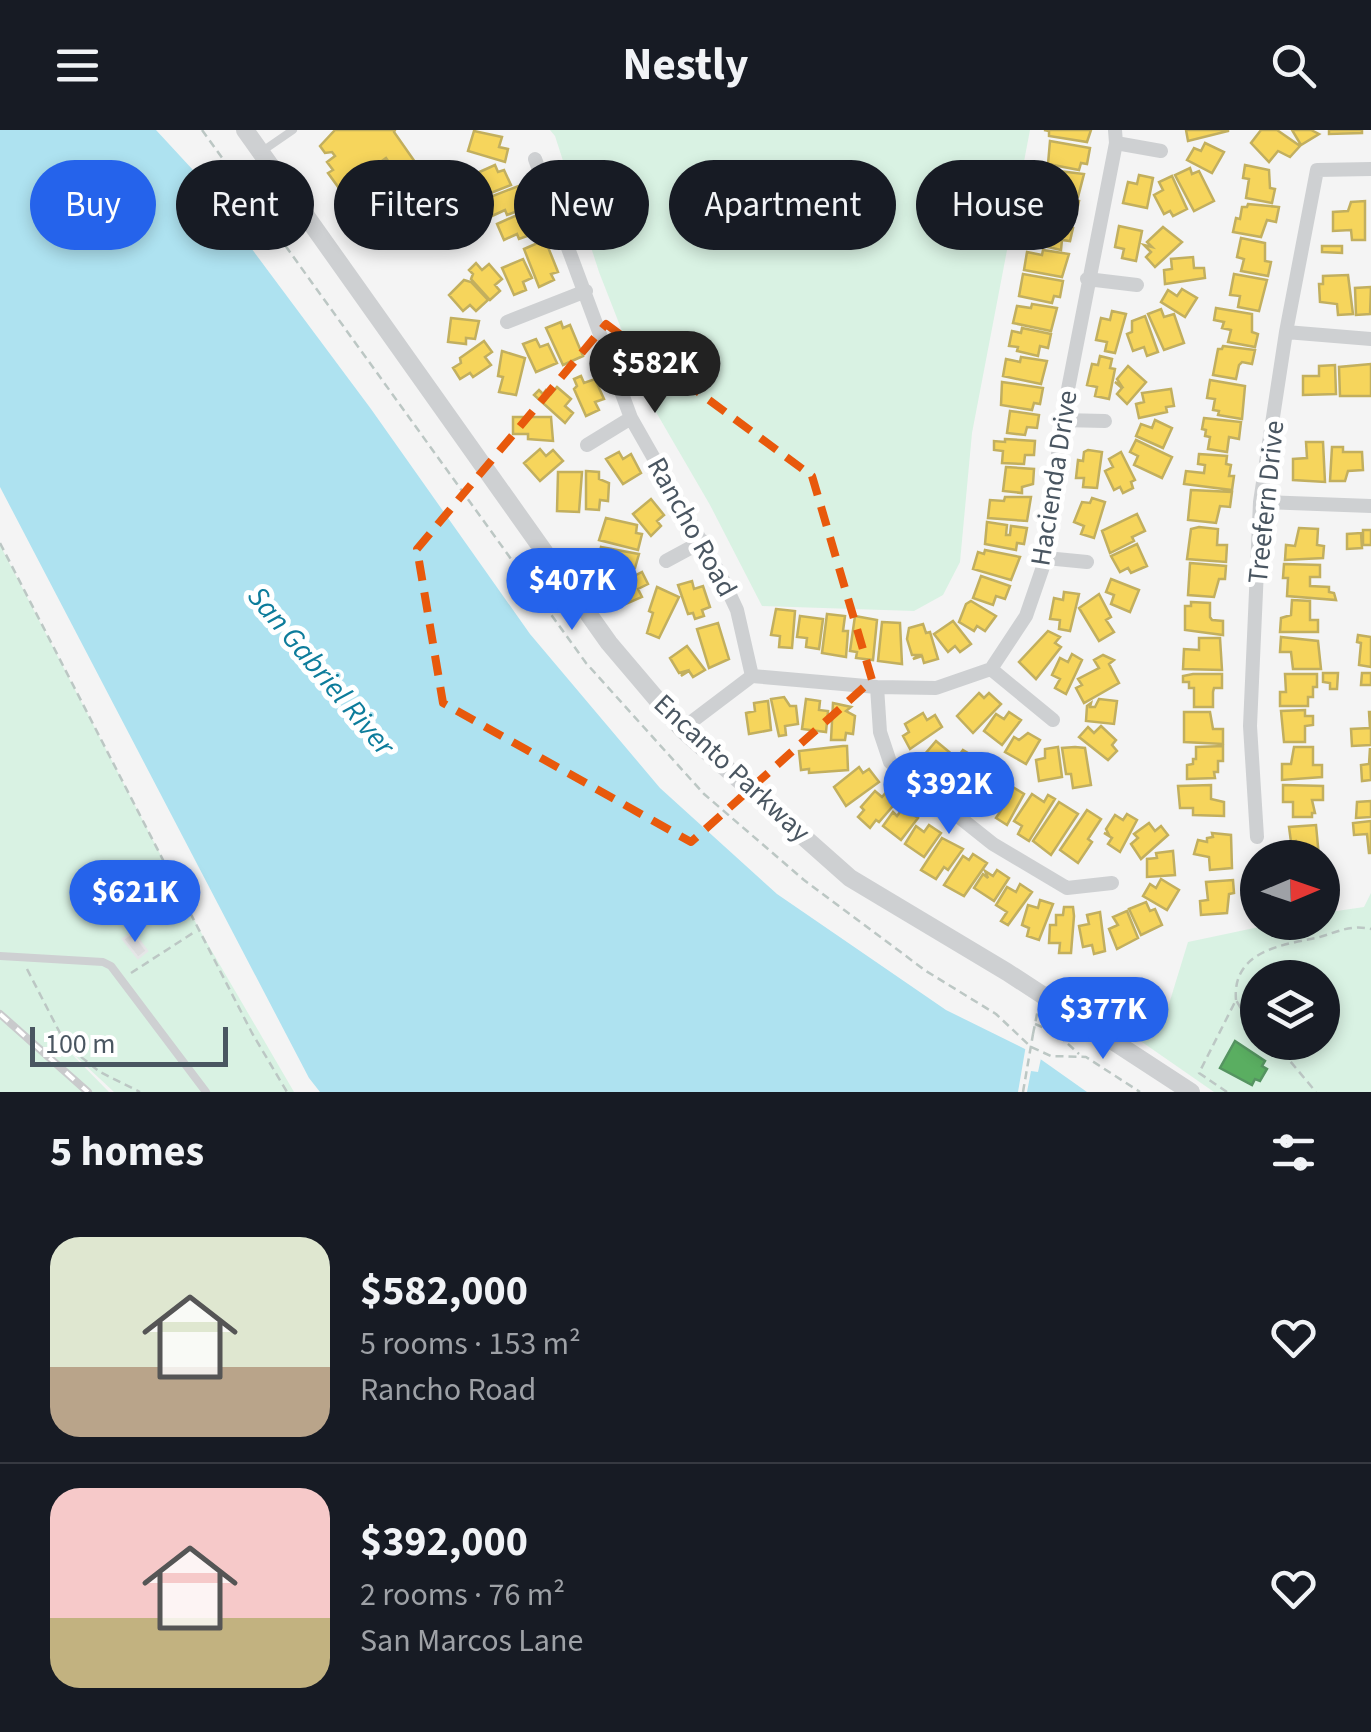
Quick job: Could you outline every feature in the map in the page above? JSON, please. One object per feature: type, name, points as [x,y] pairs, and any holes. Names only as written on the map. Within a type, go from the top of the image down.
[{"type":"street","name":"Encanto Parkway","points":[[245,130],[608,642],[682,729],[850,878],[1007,972],[1191,1092]]},
{"type":"street","points":[[1115,137],[1161,151]]},
{"type":"street","name":"Hacienda Drive","points":[[991,669],[1026,616],[1046,558],[1062,420],[1115,137]]},
{"type":"street","name":"Rancho Road","points":[[535,159],[631,418],[703,541],[737,610],[752,676]]},
{"type":"street","name":"Treefern Drive","points":[[1257,837],[1250,726],[1260,502],[1286,332],[1317,170],[1371,169]]},
{"type":"street","points":[[1087,280],[1137,285]]},
{"type":"street","points":[[508,322],[586,291]]},
{"type":"street","points":[[1286,332],[1371,339]]},
{"type":"street","points":[[586,444],[631,418]]},
{"type":"street","points":[[1062,420],[1105,420]]},
{"type":"street","points":[[1260,502],[1371,506]]},
{"type":"street","points":[[666,562],[703,541]]},
{"type":"street","points":[[1046,558],[1087,562]]},
{"type":"street","points":[[682,729],[752,676],[936,688],[991,669],[1053,720]]},
{"type":"street","points":[[877,687],[880,732],[890,762],[992,844],[1067,888],[1112,883]]},
{"type":"lane","points":[[261,152],[293,130]]},
{"type":"lane","points":[[0,956],[103,962],[112,966],[206,1092]]},
{"type":"path","points":[[0,543],[252,1033],[288,1092]]},
{"type":"path","points":[[1227,1092],[1199,1073],[1236,1000],[1243,967],[1278,944],[1345,928],[1371,928]]},
{"type":"path","points":[[122,979],[199,929]]},
{"type":"path","points":[[26,960],[29,977],[68,1044],[100,1072],[140,1092]]},
{"type":"path","points":[[1236,1000],[1240,1005]]},
{"type":"path","points":[[1022,1092],[1035,1024],[1047,1028],[1080,1055]]},
{"type":"path","points":[[1289,1060],[1316,1092]]},
{"type":"highlighted area","points":[[606,324],[812,476],[872,680],[691,842],[443,703],[417,549]]},
{"type":"green space","points":[[550,130],[1030,130],[1024,160],[916,160],[916,250],[1007,250],[972,433],[960,562],[943,595],[914,611],[762,606],[649,400],[592,250],[649,250],[649,160],[563,160]]},
{"type":"green space","points":[[0,545],[199,929],[294,1092],[114,1092],[54,1036],[109,1092],[0,1092]]},
{"type":"green space","points":[[1371,893],[1371,1092],[1214,1092],[1116,1024],[1169,1004],[1188,942],[1240,931],[1240,940],[1340,940],[1340,911],[1364,907]]},
{"type":"water","name":"San Gabriel River","points":[[0,130],[156,130],[184,160],[176,160],[176,250],[253,250],[530,634],[660,788],[777,894],[946,1010],[1029,1051],[1087,1092],[320,1092],[309,1078],[0,487]]},
{"type":"pier","points":[[1026,1045],[1042,1054],[1038,1072],[1031,1071],[1027,1092],[1018,1092]]},
{"type":"building: Homes","points":[[335,130],[395,130],[414,160],[334,160],[334,181],[327,162],[335,156],[325,153],[320,146]]},
{"type":"building: Homes","points":[[1044,130],[1091,130],[1087,142],[1049,136],[1049,131]]},
{"type":"building: Homes","points":[[1186,130],[1228,130],[1228,131],[1188,141]]},
{"type":"building: Homes","points":[[1261,130],[1277,130],[1300,146],[1290,157],[1278,151],[1269,162],[1251,143]]},
{"type":"building: Homes","points":[[1292,130],[1311,130],[1319,134],[1301,145]]},
{"type":"building: Homes","points":[[1329,130],[1362,130],[1362,133],[1329,134]]},
{"type":"building: Homes","points":[[474,131],[502,137],[499,147],[508,149],[505,162],[468,151]]},
{"type":"building: Homes","points":[[1050,141],[1090,148],[1087,164],[1081,163],[1079,170],[1079,160],[1048,160]]},
{"type":"building: Homes","points":[[1205,143],[1224,152],[1212,173],[1187,160],[1194,148],[1201,151]]},
{"type":"building: Homes","points":[[494,165],[498,172],[504,170],[511,185],[494,192]]},
{"type":"building: Homes","points":[[1245,165],[1269,170],[1270,188],[1275,189],[1272,203],[1246,198],[1249,179],[1243,178]]},
{"type":"building: Homes","points":[[1190,168],[1192,174],[1199,171],[1214,201],[1194,211],[1175,175]]},
{"type":"building: Homes","points":[[1139,175],[1153,178],[1147,208],[1123,203],[1128,182],[1137,184]]},
{"type":"building: Homes","points":[[1172,176],[1187,209],[1173,216],[1170,211],[1164,214],[1154,195],[1163,190],[1159,182]]},
{"type":"building: Homes","points":[[514,188],[514,212],[507,215],[505,210],[494,215],[494,196]]},
{"type":"building: Homes","points":[[1365,201],[1365,240],[1352,240],[1351,230],[1333,231],[1333,212],[1348,211],[1351,202]]},
{"type":"building: Homes","points":[[1242,207],[1279,207],[1276,222],[1267,220],[1261,237],[1233,232],[1236,218],[1240,219]]},
{"type":"building: Homes","points":[[514,216],[514,235],[504,240],[497,224]]},
{"type":"building: Homes","points":[[1119,226],[1142,231],[1136,261],[1122,258],[1124,249],[1115,247]]},
{"type":"building: Homes","points":[[1163,227],[1182,242],[1155,267],[1146,257],[1151,252],[1144,245],[1152,247],[1147,242]]},
{"type":"building: Homes","points":[[1241,238],[1265,243],[1265,261],[1271,262],[1268,276],[1241,271],[1244,259],[1237,257]]},
{"type":"building: Homes","points":[[1322,246],[1342,246],[1342,253],[1322,252]]},
{"type":"building: Homes","points":[[524,250],[549,250],[558,272],[551,274],[554,280],[539,287]]},
{"type":"building: Homes","points":[[1043,250],[1069,254],[1062,277],[1024,270],[1027,252],[1042,255]]},
{"type":"building: Homes","points":[[1193,257],[1194,268],[1204,268],[1205,278],[1165,284],[1164,270],[1172,269],[1171,259]]},
{"type":"building: Homes","points":[[523,259],[532,278],[523,282],[526,290],[514,295],[502,268]]},
{"type":"building: Homes","points":[[476,263],[482,270],[489,264],[502,279],[495,285],[500,291],[490,300],[471,279],[473,274],[469,270]]},
{"type":"building: Homes","points":[[1023,274],[1063,281],[1060,297],[1054,296],[1052,303],[1019,296]]},
{"type":"building: Homes","points":[[1234,274],[1267,280],[1259,311],[1238,307],[1240,296],[1230,295]]},
{"type":"building: Homes","points":[[1348,275],[1353,314],[1338,315],[1337,304],[1320,302],[1319,284],[1323,284],[1323,276]]},
{"type":"building: Homes","points":[[464,280],[488,300],[476,311],[470,305],[463,311],[449,295]]},
{"type":"building: Homes","points":[[1371,287],[1370,314],[1356,315],[1355,288]]},
{"type":"building: Homes","points":[[1182,289],[1197,298],[1185,317],[1161,302],[1168,290],[1177,296]]},
{"type":"building: Homes","points":[[1032,304],[1057,308],[1051,331],[1013,323],[1017,306],[1031,308]]},
{"type":"building: Homes","points":[[1216,308],[1252,314],[1252,332],[1258,334],[1255,347],[1228,342],[1231,330],[1222,328],[1224,322],[1214,320]]},
{"type":"building: Homes","points":[[1161,309],[1164,317],[1174,314],[1184,343],[1164,350],[1148,314]]},
{"type":"building: Homes","points":[[1112,311],[1126,314],[1115,353],[1105,351],[1107,342],[1096,340],[1101,318],[1110,320]]},
{"type":"building: Homes","points":[[1145,316],[1158,352],[1147,356],[1144,347],[1133,351],[1127,334],[1132,332],[1132,321]]},
{"type":"building: Homes","points":[[451,318],[479,321],[475,339],[466,338],[466,344],[448,342]]},
{"type":"building: Homes","points":[[561,322],[563,328],[570,325],[583,356],[563,365],[546,328]]},
{"type":"building: Homes","points":[[1022,328],[1051,334],[1048,348],[1040,346],[1038,356],[1009,346],[1012,331],[1021,333]]},
{"type":"building: Homes","points":[[536,339],[540,347],[548,344],[557,363],[536,372],[523,344]]},
{"type":"building: Homes","points":[[484,341],[492,352],[485,357],[491,365],[473,377],[470,373],[460,379],[453,368]]},
{"type":"building: Homes","points":[[1223,346],[1255,350],[1252,364],[1239,365],[1236,379],[1213,375],[1218,349]]},
{"type":"building: Homes","points":[[502,351],[525,358],[516,395],[499,392]]},
{"type":"building: Homes","points":[[1100,356],[1112,359],[1110,368],[1115,369],[1109,399],[1095,396],[1097,387],[1087,385],[1092,364],[1098,365]]},
{"type":"building: Homes","points":[[1021,357],[1047,361],[1041,384],[1003,376],[1006,359],[1020,362]]},
{"type":"building: Homes","points":[[1371,364],[1371,396],[1340,396],[1339,367]]},
{"type":"building: Homes","points":[[1335,365],[1336,394],[1303,395],[1303,376],[1319,376],[1319,366]]},
{"type":"building: Homes","points":[[1128,366],[1146,382],[1127,404],[1117,394],[1122,388],[1115,382],[1121,385],[1117,379]]},
{"type":"building: Homes","points":[[581,376],[584,383],[595,379],[604,399],[595,402],[599,410],[586,416],[574,389],[574,379]]},
{"type":"building: Homes","points":[[1210,380],[1245,386],[1242,419],[1218,415],[1219,411],[1213,410],[1215,399],[1207,398]]},
{"type":"building: Homes","points":[[1002,382],[1043,388],[1040,404],[1034,403],[1032,410],[1001,405]]},
{"type":"building: Homes","points":[[557,387],[571,399],[565,406],[573,413],[565,423],[534,395],[539,390],[551,394]]},
{"type":"building: Homes","points":[[1171,389],[1174,406],[1166,407],[1167,412],[1139,418],[1136,404],[1144,402],[1142,393]]},
{"type":"building: Homes","points":[[1010,411],[1039,415],[1037,428],[1027,427],[1025,435],[1007,433]]},
{"type":"building: Homes","points":[[513,417],[551,417],[553,441],[513,434]]},
{"type":"building: Homes","points":[[1204,418],[1241,422],[1239,439],[1229,437],[1227,452],[1208,449],[1210,437],[1202,429]]},
{"type":"building: Homes","points":[[1155,420],[1172,428],[1163,448],[1136,436],[1141,424],[1152,428]]},
{"type":"building: Homes","points":[[1136,440],[1172,457],[1162,478],[1134,465],[1138,456],[1130,452]]},
{"type":"building: Homes","points":[[994,441],[1035,441],[1034,455],[1025,455],[1024,464],[1002,463],[1003,451],[994,450]]},
{"type":"building: Homes","points":[[1306,442],[1323,442],[1325,482],[1293,480],[1293,459],[1307,458]]},
{"type":"building: Homes","points":[[1332,447],[1343,447],[1343,452],[1362,452],[1363,470],[1348,471],[1345,481],[1330,481]]},
{"type":"building: Homes","points":[[540,449],[546,456],[553,450],[563,461],[540,481],[524,463]]},
{"type":"building: Homes","points":[[1088,450],[1102,452],[1097,488],[1083,487],[1084,478],[1076,478],[1078,460],[1083,461]]},
{"type":"building: Homes","points":[[619,452],[623,459],[631,454],[641,473],[623,484],[606,459]]},
{"type":"building: Homes","points":[[1121,452],[1135,480],[1131,482],[1133,488],[1123,493],[1120,487],[1114,490],[1105,471],[1113,467],[1109,459]]},
{"type":"building: Homes","points":[[1199,454],[1227,456],[1226,464],[1231,465],[1229,476],[1234,476],[1232,490],[1184,484],[1186,471],[1204,473],[1205,465],[1198,464]]},
{"type":"building: Homes","points":[[1006,467],[1034,469],[1033,484],[1022,487],[1022,493],[1003,491]]},
{"type":"building: Homes","points":[[586,471],[599,472],[599,479],[609,483],[608,501],[600,500],[599,510],[586,509]]},
{"type":"building: Homes","points":[[558,472],[582,472],[579,512],[557,511]]},
{"type":"building: Homes","points":[[1191,490],[1232,492],[1230,507],[1220,506],[1216,523],[1188,520]]},
{"type":"building: Homes","points":[[1005,497],[1031,497],[1027,521],[988,518],[990,500],[1004,501]]},
{"type":"building: Homes","points":[[1092,498],[1105,502],[1094,538],[1081,534],[1084,526],[1074,522],[1082,502],[1090,503]]},
{"type":"building: Homes","points":[[651,499],[664,515],[657,521],[661,526],[651,536],[633,514]]},
{"type":"building: Homes","points":[[1137,514],[1145,531],[1110,553],[1102,531]]},
{"type":"building: Homes","points":[[606,518],[637,525],[636,533],[642,534],[638,550],[599,540]]},
{"type":"building: Homes","points":[[987,522],[1007,525],[1006,535],[1010,535],[1011,526],[1027,528],[1024,544],[1017,543],[1016,550],[985,544]]},
{"type":"building: Homes","points":[[1299,528],[1318,529],[1317,545],[1324,546],[1323,558],[1285,560],[1286,545],[1295,546]]},
{"type":"building: Homes","points":[[1191,529],[1218,529],[1217,545],[1227,545],[1226,562],[1187,559]]},
{"type":"building: Homes","points":[[1363,530],[1371,530],[1371,545],[1363,545]]},
{"type":"building: Homes","points":[[1361,533],[1362,548],[1347,549],[1347,534]]},
{"type":"building: Homes","points":[[1137,544],[1147,566],[1131,573],[1128,568],[1120,572],[1111,556]]},
{"type":"building: Homes","points":[[601,547],[639,554],[635,568],[627,566],[624,575],[603,570],[606,561],[598,559]]},
{"type":"building: Homes","points":[[985,550],[1020,557],[1011,580],[973,569],[978,552],[984,554]]},
{"type":"building: Homes","points":[[1190,563],[1226,566],[1225,579],[1219,579],[1214,597],[1188,595]]},
{"type":"building: Homes","points":[[1284,564],[1320,565],[1320,577],[1310,577],[1310,586],[1329,587],[1336,600],[1287,596]]},
{"type":"building: Homes","points":[[642,572],[648,584],[638,589],[642,597],[619,607],[615,599],[622,595],[617,585]]},
{"type":"building: Homes","points":[[981,576],[1010,586],[1005,599],[996,596],[993,605],[973,598]]},
{"type":"building: Homes","points":[[1111,579],[1139,590],[1130,612],[1111,604],[1114,595],[1106,592]]},
{"type":"building: Homes","points":[[692,581],[694,589],[703,586],[710,607],[702,610],[704,616],[695,619],[693,613],[688,614],[678,585]]},
{"type":"building: Homes","points":[[657,587],[679,597],[659,638],[647,633]]},
{"type":"building: Homes","points":[[1064,592],[1079,594],[1070,631],[1059,629],[1060,620],[1050,619],[1054,598],[1063,600]]},
{"type":"building: Homes","points":[[1099,594],[1111,617],[1106,620],[1114,632],[1099,641],[1079,608]]},
{"type":"building: Homes","points":[[1292,600],[1310,601],[1310,620],[1318,620],[1318,632],[1280,632],[1281,618],[1291,615]]},
{"type":"building: Homes","points":[[971,601],[996,616],[985,631],[977,626],[974,631],[959,622]]},
{"type":"building: Homes","points":[[1191,602],[1210,603],[1212,620],[1223,621],[1223,635],[1185,630],[1185,606],[1191,606]]},
{"type":"building: Homes","points":[[776,609],[795,611],[792,648],[779,647],[780,636],[771,635]]},
{"type":"building: Homes","points":[[827,614],[845,616],[846,657],[822,653]]},
{"type":"building: Homes","points":[[800,616],[823,619],[819,649],[806,647],[807,638],[797,637]]},
{"type":"building: Homes","points":[[855,616],[877,620],[873,660],[856,658],[857,652],[850,651]]},
{"type":"building: Homes","points":[[953,621],[971,644],[960,652],[955,646],[948,652],[934,634]]},
{"type":"building: Homes","points":[[882,622],[900,623],[902,664],[878,661]]},
{"type":"building: Homes","points":[[718,623],[729,659],[709,668],[697,629]]},
{"type":"building: Homes","points":[[923,624],[926,633],[930,632],[938,659],[924,663],[922,656],[913,659],[919,655],[912,655],[907,639],[909,628]]},
{"type":"building: Homes","points":[[1048,631],[1060,637],[1055,643],[1061,647],[1036,679],[1019,662]]},
{"type":"building: Homes","points":[[1358,635],[1371,637],[1371,667],[1359,665]]},
{"type":"building: Homes","points":[[1281,637],[1318,641],[1321,669],[1293,669],[1291,652],[1280,652]]},
{"type":"building: Homes","points":[[1199,638],[1220,638],[1222,670],[1183,669],[1184,649],[1199,650]]},
{"type":"building: Homes","points":[[687,646],[705,670],[693,677],[689,671],[681,676],[686,671],[679,673],[670,658]]},
{"type":"building: Homes","points":[[1072,654],[1082,660],[1066,694],[1055,688],[1060,679],[1052,675],[1060,658],[1068,662]]},
{"type":"building: Homes","points":[[1103,655],[1114,660],[1109,664],[1119,683],[1084,703],[1076,688],[1082,685],[1078,679],[1099,668],[1094,660]]},
{"type":"building: Homes","points":[[1323,673],[1338,673],[1337,689],[1330,689],[1330,683],[1323,682]]},
{"type":"building: Homes","points":[[1362,673],[1371,673],[1371,685],[1361,685]]},
{"type":"building: Homes","points":[[1222,674],[1222,688],[1214,688],[1213,707],[1194,707],[1194,688],[1183,682],[1183,676]]},
{"type":"building: Homes","points":[[1285,674],[1317,674],[1317,687],[1313,687],[1313,697],[1308,697],[1308,706],[1280,706],[1280,692],[1286,692]]},
{"type":"building: Homes","points":[[979,693],[984,698],[989,693],[1001,704],[973,733],[957,716]]},
{"type":"building: Homes","points":[[784,697],[790,706],[796,706],[798,724],[785,726],[786,735],[779,736],[771,699]]},
{"type":"building: Homes","points":[[806,699],[820,701],[819,710],[828,711],[826,732],[802,729]]},
{"type":"building: Homes","points":[[1099,699],[1117,701],[1114,724],[1086,721],[1087,706],[1091,703],[1090,707],[1095,707]]},
{"type":"building: Homes","points":[[768,701],[771,730],[749,734],[746,713],[755,711],[754,703]]},
{"type":"building: Homes","points":[[833,703],[851,707],[846,711],[855,716],[853,734],[846,733],[845,740],[831,740]]},
{"type":"building: Homes","points":[[1305,710],[1305,716],[1313,716],[1313,725],[1305,726],[1305,742],[1284,742],[1281,711]]},
{"type":"building: Homes","points":[[1009,712],[1021,720],[1002,745],[984,731],[996,714],[1004,719]]},
{"type":"building: Homes","points":[[1184,712],[1210,712],[1213,729],[1223,729],[1223,744],[1184,742]]},
{"type":"building: Homes","points":[[1371,712],[1371,745],[1352,746],[1351,729],[1370,728]]},
{"type":"building: Homes","points":[[923,713],[927,720],[935,715],[942,727],[910,749],[903,736],[909,732],[905,724]]},
{"type":"building: Homes","points":[[1101,726],[1116,740],[1112,745],[1117,751],[1108,760],[1079,737],[1088,727],[1094,733]]},
{"type":"building: Homes","points":[[1028,733],[1040,740],[1026,764],[1005,752],[1014,737],[1019,740]]},
{"type":"building: Homes","points":[[936,741],[954,756],[936,778],[925,769],[930,763],[923,757],[928,760],[925,754]]},
{"type":"building: Homes","points":[[847,746],[848,770],[801,770],[799,751]]},
{"type":"building: Homes","points":[[1223,746],[1223,761],[1218,761],[1215,778],[1187,779],[1187,765],[1196,759],[1196,747]]},
{"type":"building: Homes","points":[[1058,747],[1062,777],[1039,781],[1036,760],[1045,758],[1045,749]]},
{"type":"building: Homes","points":[[1294,747],[1313,747],[1313,765],[1322,765],[1322,777],[1282,780],[1282,764],[1291,764]]},
{"type":"building: Homes","points":[[1062,748],[1085,748],[1091,785],[1073,788],[1071,774],[1066,774]]},
{"type":"building: Homes","points":[[1370,748],[1371,780],[1362,781],[1361,765],[1369,764]]},
{"type":"building: Homes","points":[[963,750],[983,762],[959,795],[946,785],[950,780],[944,776]]},
{"type":"building: Homes","points":[[992,759],[1004,767],[993,787],[997,790],[983,811],[964,797]]},
{"type":"building: Homes","points":[[859,767],[863,773],[869,769],[879,782],[846,806],[834,787]]},
{"type":"building: Homes","points":[[1008,784],[1024,794],[1007,825],[996,818],[1002,809],[994,804]]},
{"type":"building: Homes","points":[[1211,785],[1211,799],[1224,802],[1224,816],[1193,815],[1193,808],[1180,808],[1178,786]]},
{"type":"building: Homes","points":[[1283,785],[1323,786],[1323,800],[1312,800],[1312,817],[1293,817],[1293,802],[1283,802]]},
{"type":"building: Homes","points":[[888,790],[899,799],[870,828],[858,817],[864,810],[861,807],[875,791],[882,797]]},
{"type":"building: Homes","points":[[1032,794],[1044,802],[1048,795],[1055,799],[1029,841],[1018,834],[1022,826],[1014,821]]},
{"type":"building: Homes","points":[[1371,801],[1371,817],[1356,818],[1357,802]]},
{"type":"building: Homes","points":[[1059,802],[1078,814],[1051,855],[1033,841]]},
{"type":"building: Homes","points":[[903,808],[918,818],[901,840],[883,826],[893,812],[897,816]]},
{"type":"building: Homes","points":[[1087,810],[1101,819],[1078,863],[1060,850]]},
{"type":"building: Homes","points":[[1127,814],[1137,820],[1120,852],[1108,844],[1112,838],[1104,833],[1109,835],[1106,829],[1115,815],[1123,820]]},
{"type":"building: Homes","points":[[1371,821],[1369,853],[1367,834],[1354,835],[1353,823]]},
{"type":"building: Homes","points":[[1149,823],[1155,831],[1161,826],[1168,835],[1141,859],[1131,844],[1138,838],[1134,834]]},
{"type":"building: Homes","points":[[929,825],[941,833],[924,857],[905,844],[916,826],[924,832]]},
{"type":"building: Homes","points":[[1316,825],[1317,840],[1291,840],[1289,827]]},
{"type":"building: Homes","points":[[1212,833],[1231,835],[1232,868],[1210,870],[1209,857],[1194,854],[1198,840],[1207,842]]},
{"type":"building: Homes","points":[[942,838],[963,849],[936,879],[921,870]]},
{"type":"building: Homes","points":[[1173,851],[1175,875],[1147,877],[1147,859],[1157,858],[1156,853]]},
{"type":"building: Homes","points":[[973,854],[987,863],[964,896],[944,885],[963,856],[969,860]]},
{"type":"building: Homes","points":[[997,870],[1009,878],[994,901],[974,888],[983,874],[988,878],[985,871],[993,876]]},
{"type":"building: Homes","points":[[1161,879],[1179,890],[1167,910],[1143,896],[1150,884],[1156,888]]},
{"type":"building: Homes","points":[[1233,880],[1234,893],[1229,894],[1227,913],[1201,915],[1200,901],[1208,900],[1206,882]]},
{"type":"building: Homes","points":[[1020,884],[1032,892],[1008,925],[1001,921],[1007,912],[996,905],[1007,887],[1016,892]]},
{"type":"building: Homes","points":[[1040,900],[1053,904],[1039,940],[1027,936],[1029,928],[1022,925],[1028,905],[1038,908]]},
{"type":"building: Homes","points":[[1146,902],[1150,911],[1155,909],[1162,925],[1141,935],[1129,909]]},
{"type":"building: Homes","points":[[1064,907],[1073,907],[1071,953],[1059,953],[1060,943],[1049,943],[1050,925],[1056,925],[1056,915],[1063,915]]},
{"type":"building: Homes","points":[[1127,911],[1138,938],[1117,949],[1109,929],[1118,925],[1113,917]]},
{"type":"building: Homes","points":[[1100,912],[1105,951],[1094,954],[1092,945],[1083,947],[1079,926],[1089,924],[1087,915]]},
{"type":"building: Public","points":[[1235,1041],[1240,1044],[1240,1060],[1264,1060],[1262,1066],[1267,1069],[1260,1081],[1255,1079],[1252,1085],[1220,1068]]},
{"type":"building: Other","points":[[133,932],[147,951],[138,958],[123,939]]},
{"type":"railway","points":[[0,1014],[88,1092]]}]
